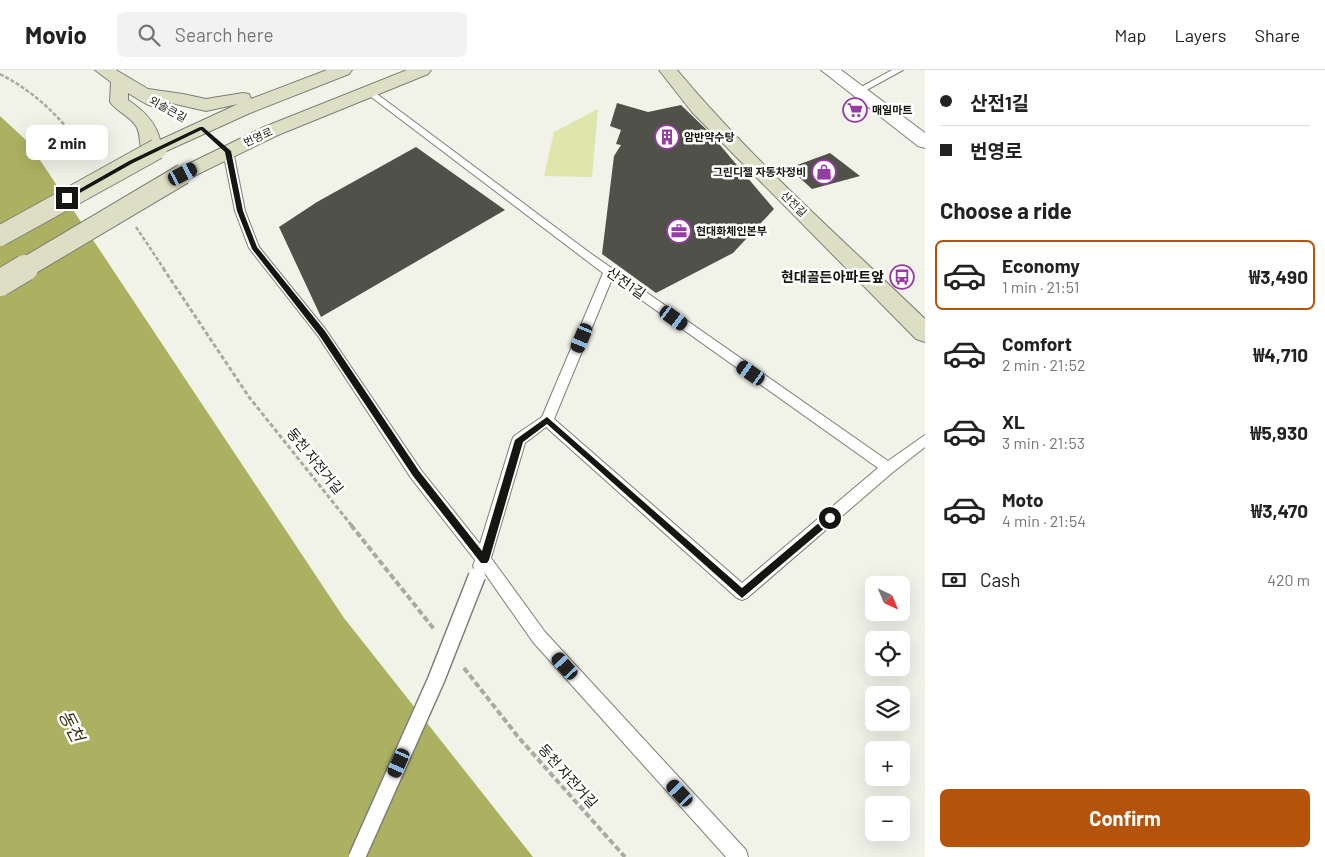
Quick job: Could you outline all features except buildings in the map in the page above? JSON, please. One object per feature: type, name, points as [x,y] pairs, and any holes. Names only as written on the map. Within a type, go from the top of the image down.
[{"type":"main road","name":"외솔큰길","points":[[104,70],[202,128],[228,151]]},
{"type":"main road","points":[[0,236],[154,150],[291,90],[343,70]]},
{"type":"main road","name":"번영로","points":[[0,283],[183,174],[228,151],[422,70]]},
{"type":"main road","name":"산전길","points":[[668,70],[699,108],[925,333]]},
{"type":"main road","points":[[120,80],[120,102],[138,115],[145,123],[154,150]]},
{"type":"main road","points":[[142,94],[183,99],[206,105],[291,90]]},
{"type":"street","points":[[830,70],[925,142]]},
{"type":"lane","points":[[858,91],[899,70]]},
{"type":"lane","name":"산전1길","points":[[369,91],[609,272],[888,468]]},
{"type":"lane","points":[[228,151],[240,211],[254,248],[322,333],[416,474],[484,560],[539,637],[739,857]]},
{"type":"lane","points":[[357,857],[436,680],[478,576],[519,440],[547,420],[609,272]]},
{"type":"lane","points":[[547,420],[742,594],[888,468],[925,440]]},
{"type":"path","points":[[0,74],[33,92],[51,107],[66,124],[91,160]]},
{"type":"path","name":"동천 자전거길","points":[[134,224],[249,397],[440,636]]},
{"type":"path","name":"동천 자전거길","points":[[464,668],[519,738],[625,857]]},
{"type":"shaded area","points":[[598,109],[592,177],[544,176],[554,132]]},
{"type":"water","name":"동천","points":[[0,116],[28,142],[344,618],[533,857],[0,857]]},
{"type":"place","name":"매일마트","points":[[855,110]]},
{"type":"place","name":"암반약수탕","points":[[667,137]]},
{"type":"place","name":"그린디젤 자동차정비","points":[[824,172]]},
{"type":"place","name":"현대화체인본부","points":[[679,231]]},
{"type":"place","name":"현대골든아파트앞","points":[[902,277]]},
{"type":"route","points":[[67,198],[131,162],[202,128],[228,151],[240,211],[254,248],[322,333],[416,474],[484,560],[519,440],[547,420],[742,594],[830,518]]}]
